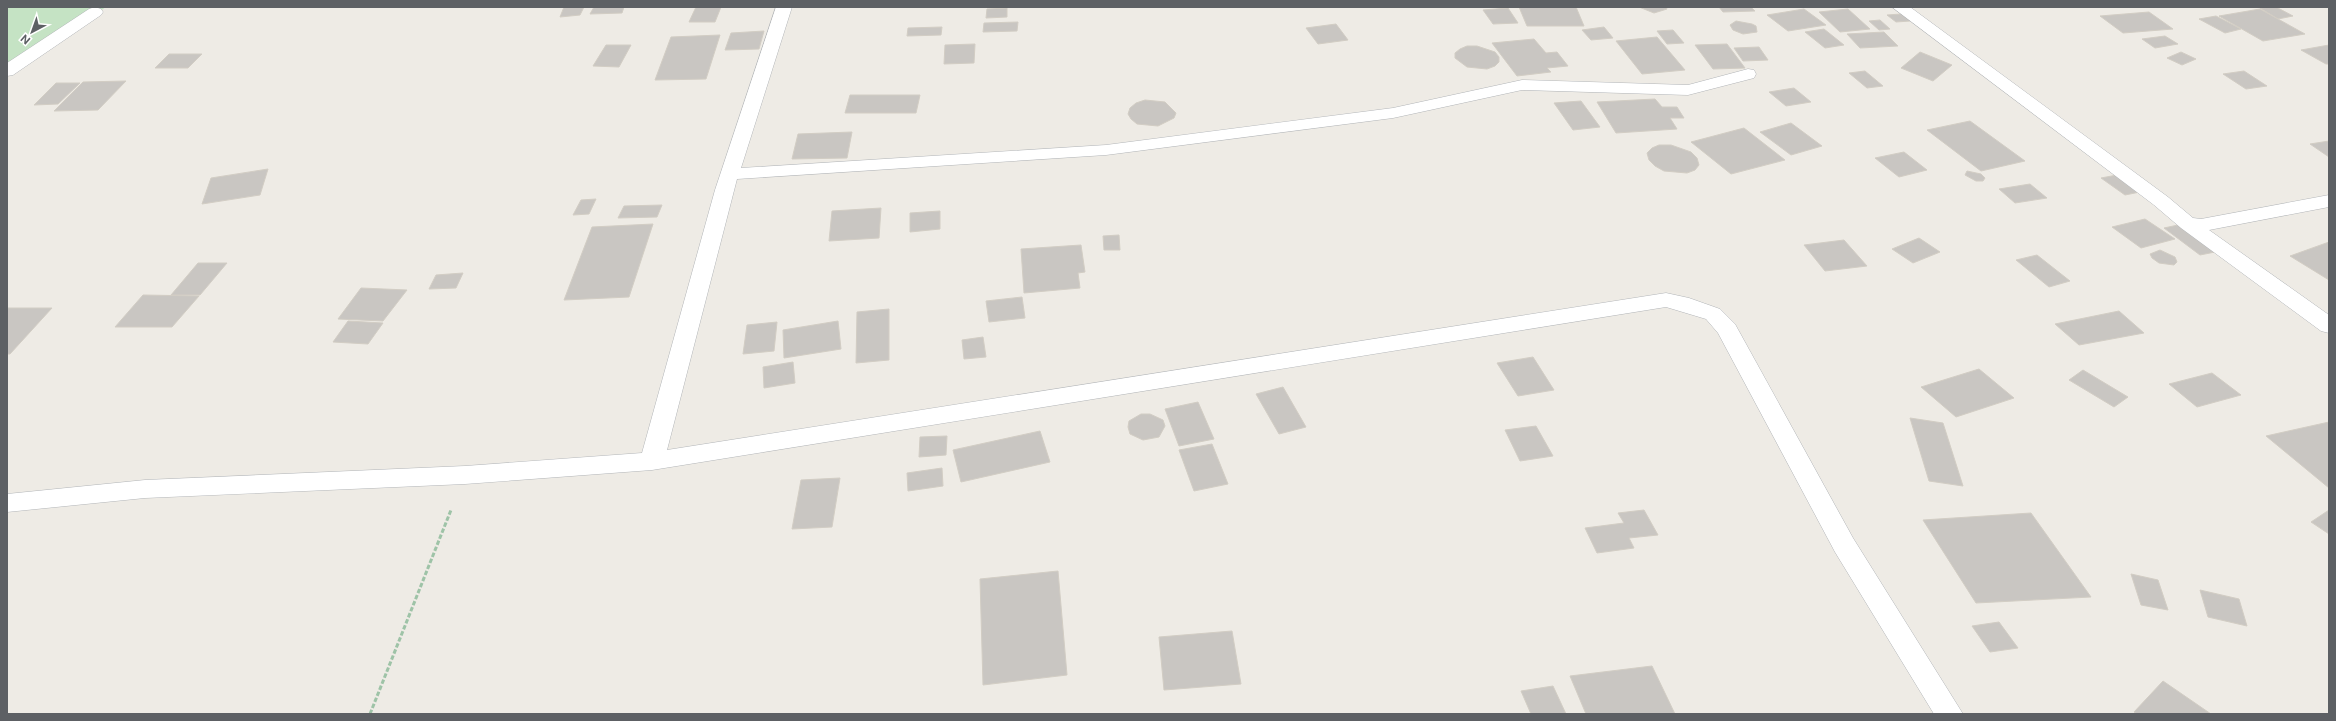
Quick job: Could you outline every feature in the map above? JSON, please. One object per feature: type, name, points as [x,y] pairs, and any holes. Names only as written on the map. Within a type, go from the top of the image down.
[{"type":"street","points":[[652,461],[729,174],[784,7]]},
{"type":"street","points":[[1900,7],[2161,201],[2188,224],[2329,326]]},
{"type":"street","points":[[7,71],[95,12]]},
{"type":"street","points":[[729,174],[1106,150],[1393,113],[1522,86],[1688,90],[1748,74]]},
{"type":"street","points":[[2188,224],[2217,222],[2290,207],[2329,201]]},
{"type":"street","points":[[7,503],[144,489],[464,475],[652,461],[1570,314],[1666,300],[1682,303],[1713,314],[1727,329],[1844,545],[1949,714]]},
{"type":"path","points":[[370,714],[464,475]]},
{"type":"green space","points":[[7,7],[106,7],[7,71]]},
{"type":"building","points":[[564,7],[584,7],[580,15],[560,17]]},
{"type":"building","points":[[594,7],[624,7],[622,13],[590,14]]},
{"type":"building","points":[[696,7],[721,7],[715,22],[689,22]]},
{"type":"building","points":[[1519,7],[1576,7],[1584,26],[1527,26]]},
{"type":"building","points":[[1639,7],[1666,7],[1667,9],[1654,13]]},
{"type":"building","points":[[1719,7],[1751,7],[1755,11],[1723,12]]},
{"type":"building","points":[[2276,7],[2293,16],[2278,19],[2260,8]]},
{"type":"building","points":[[1007,8],[1007,17],[986,18],[987,9]]},
{"type":"building","points":[[1508,8],[1518,23],[1493,24],[1483,10]]},
{"type":"building","points":[[1804,9],[1826,25],[1788,31],[1767,15]]},
{"type":"building","points":[[1848,9],[1870,29],[1840,32],[1819,12]]},
{"type":"building","points":[[2260,9],[2305,34],[2263,41],[2219,16]]},
{"type":"building","points":[[2149,12],[2173,29],[2123,33],[2100,16]]},
{"type":"building","points":[[1901,14],[1910,21],[1896,22],[1887,15]]},
{"type":"building","points":[[2216,16],[2241,29],[2225,33],[2199,19]]},
{"type":"building","points":[[1880,20],[1890,29],[1879,30],[1869,21]]},
{"type":"building","points":[[1736,21],[1756,26],[1757,32],[1743,34],[1733,30],[1730,25]]},
{"type":"building","points":[[1018,22],[1017,31],[983,32],[984,23]]},
{"type":"building","points":[[1336,24],[1348,40],[1318,44],[1306,28]]},
{"type":"building","points":[[942,27],[941,35],[907,36],[908,28]]},
{"type":"building","points":[[1604,27],[1613,38],[1591,40],[1582,30]]},
{"type":"building","points":[[1824,29],[1844,45],[1825,48],[1805,32]]},
{"type":"building","points":[[1673,30],[1684,43],[1667,44],[1657,31]]},
{"type":"building","points":[[764,31],[759,49],[725,50],[731,33]]},
{"type":"building","points":[[1884,32],[1898,46],[1860,48],[1847,34]]},
{"type":"building","points":[[720,35],[706,79],[655,80],[671,37]]},
{"type":"building","points":[[2165,36],[2178,44],[2155,48],[2142,39]]},
{"type":"building","points":[[1657,37],[1685,70],[1642,74],[1616,41]]},
{"type":"building","points":[[1534,39],[1546,53],[1557,52],[1568,66],[1547,68],[1551,72],[1517,76],[1492,43]]},
{"type":"building","points":[[975,44],[974,63],[944,64],[945,45]]},
{"type":"building","points":[[1727,44],[1745,68],[1713,69],[1695,45]]},
{"type":"building","points":[[606,45],[631,45],[619,67],[593,66]]},
{"type":"building","points":[[2329,45],[2329,64],[2326,64],[2301,50]]},
{"type":"building","points":[[1467,46],[1477,46],[1495,52],[1499,57],[1499,62],[1495,66],[1487,69],[1467,67],[1455,58],[1455,53]]},
{"type":"building","points":[[1759,47],[1768,60],[1743,61],[1734,48]]},
{"type":"building","points":[[1920,52],[1952,65],[1933,81],[1901,68]]},
{"type":"building","points":[[2181,52],[2196,59],[2182,65],[2167,58]]},
{"type":"building","points":[[169,54],[202,54],[188,68],[155,68]]},
{"type":"building","points":[[1865,71],[1883,86],[1867,88],[1849,73]]},
{"type":"building","points":[[2244,71],[2267,86],[2246,89],[2223,74]]},
{"type":"building","points":[[126,81],[98,110],[54,111],[83,82]]},
{"type":"building","points":[[56,83],[80,83],[58,104],[34,105]]},
{"type":"building","points":[[1794,88],[1811,102],[1786,106],[1769,92]]},
{"type":"building","points":[[850,95],[920,95],[916,113],[845,113]]},
{"type":"building","points":[[1655,99],[1662,107],[1677,107],[1684,118],[1670,118],[1677,129],[1616,133],[1597,102]]},
{"type":"building","points":[[1145,100],[1165,102],[1176,113],[1174,118],[1158,126],[1137,124],[1128,114],[1130,108],[1136,103]]},
{"type":"building","points":[[1581,101],[1600,127],[1573,130],[1554,103]]},
{"type":"building","points":[[1970,121],[2025,161],[1981,171],[1927,130]]},
{"type":"building","points":[[1791,123],[1822,146],[1791,155],[1760,132]]},
{"type":"building","points":[[1744,128],[1785,160],[1731,174],[1691,142]]},
{"type":"building","points":[[852,132],[847,158],[792,159],[798,134]]},
{"type":"building","points":[[2329,141],[2329,157],[2310,144]]},
{"type":"building","points":[[1659,145],[1671,145],[1691,152],[1697,158],[1699,165],[1695,170],[1687,173],[1664,171],[1655,166],[1649,160],[1647,153],[1652,148]]},
{"type":"building","points":[[1904,152],[1927,170],[1899,177],[1875,158]]},
{"type":"building","points":[[268,169],[260,195],[202,204],[211,178]]},
{"type":"building","points":[[1967,171],[1981,174],[1985,178],[1983,181],[1976,181],[1965,175]]},
{"type":"building","points":[[2117,175],[2140,192],[2125,195],[2101,178]]},
{"type":"building","points":[[2030,184],[2047,198],[2015,203],[1999,189]]},
{"type":"building","points":[[596,199],[589,214],[573,215],[581,200]]},
{"type":"building","points":[[662,205],[657,217],[618,218],[624,206]]},
{"type":"building","points":[[881,208],[879,238],[829,241],[832,211]]},
{"type":"building","points":[[940,211],[940,229],[910,232],[910,213]]},
{"type":"building","points":[[2145,219],[2175,239],[2141,248],[2112,227]]},
{"type":"building","points":[[653,224],[629,297],[564,300],[592,227]]},
{"type":"building","points":[[2178,225],[2215,252],[2200,255],[2164,228]]},
{"type":"building","points":[[1119,235],[1120,250],[1104,250],[1103,236]]},
{"type":"building","points":[[1919,238],[1940,252],[1913,263],[1892,249]]},
{"type":"building","points":[[1844,240],[1867,266],[1825,271],[1804,245]]},
{"type":"building","points":[[2329,242],[2329,280],[2290,256]]},
{"type":"building","points":[[1081,245],[1085,272],[1078,273],[1080,288],[1024,293],[1021,249]]},
{"type":"building","points":[[2160,250],[2175,257],[2177,262],[2174,265],[2159,263],[2152,258],[2150,254]]},
{"type":"building","points":[[2037,255],[2070,281],[2049,287],[2016,260]]},
{"type":"building","points":[[198,263],[227,263],[200,295],[171,295]]},
{"type":"building","points":[[463,273],[456,288],[429,289],[436,275]]},
{"type":"building","points":[[361,288],[407,290],[383,321],[338,319]]},
{"type":"building","points":[[143,295],[199,296],[172,327],[115,327]]},
{"type":"building","points":[[1022,297],[1025,318],[989,322],[986,301]]},
{"type":"building","points":[[7,308],[52,308],[10,354],[7,354]]},
{"type":"building","points":[[889,309],[889,360],[856,363],[857,312]]},
{"type":"building","points":[[2119,311],[2144,333],[2079,345],[2055,324]]},
{"type":"building","points":[[348,321],[383,323],[368,344],[333,342]]},
{"type":"building","points":[[838,321],[841,349],[784,358],[783,330]]},
{"type":"building","points":[[777,322],[774,351],[743,354],[747,325]]},
{"type":"building","points":[[983,337],[986,357],[964,359],[962,340]]},
{"type":"building","points":[[1533,357],[1554,390],[1518,396],[1497,363]]},
{"type":"building","points":[[793,362],[795,383],[764,388],[763,367]]},
{"type":"building","points":[[1979,369],[2014,398],[1956,417],[1921,387]]},
{"type":"building","points":[[2083,370],[2128,397],[2114,407],[2069,380]]},
{"type":"building","points":[[2212,373],[2241,395],[2197,407],[2169,384]]},
{"type":"building","points":[[1283,387],[1306,427],[1279,434],[1256,394]]},
{"type":"building","points":[[1198,402],[1214,439],[1179,446],[1165,409]]},
{"type":"building","points":[[1141,414],[1150,414],[1163,420],[1165,426],[1159,437],[1143,440],[1130,434],[1128,427],[1129,421]]},
{"type":"building","points":[[1910,418],[1943,423],[1963,486],[1929,481]]},
{"type":"building","points":[[2329,422],[2329,488],[2266,436]]},
{"type":"building","points":[[1536,426],[1553,456],[1520,461],[1505,430]]},
{"type":"building","points":[[1040,431],[1050,462],[961,482],[953,450]]},
{"type":"building","points":[[947,436],[946,455],[919,457],[920,437]]},
{"type":"building","points":[[1212,444],[1228,484],[1194,491],[1179,450]]},
{"type":"building","points":[[942,468],[943,486],[908,491],[907,473]]},
{"type":"building","points":[[840,478],[832,527],[792,529],[801,480]]},
{"type":"building","points":[[1644,510],[1658,535],[1629,538],[1634,548],[1597,553],[1585,528],[1624,523],[1618,513]]},
{"type":"building","points":[[2329,510],[2329,534],[2311,522]]},
{"type":"building","points":[[2031,513],[2091,597],[1976,603],[1923,520]]},
{"type":"building","points":[[1058,571],[1067,675],[983,685],[980,579]]},
{"type":"building","points":[[2131,574],[2158,580],[2168,610],[2141,605]]},
{"type":"building","points":[[2200,590],[2239,599],[2247,626],[2208,617]]},
{"type":"building","points":[[1999,622],[2018,648],[1990,652],[1972,626]]},
{"type":"building","points":[[1232,631],[1241,684],[1164,690],[1159,637]]},
{"type":"building","points":[[1652,666],[1675,714],[1586,714],[1570,676]]},
{"type":"building","points":[[2163,681],[2211,714],[2137,714],[2134,712]]},
{"type":"building","points":[[1553,686],[1566,714],[1531,714],[1521,691]]}]
